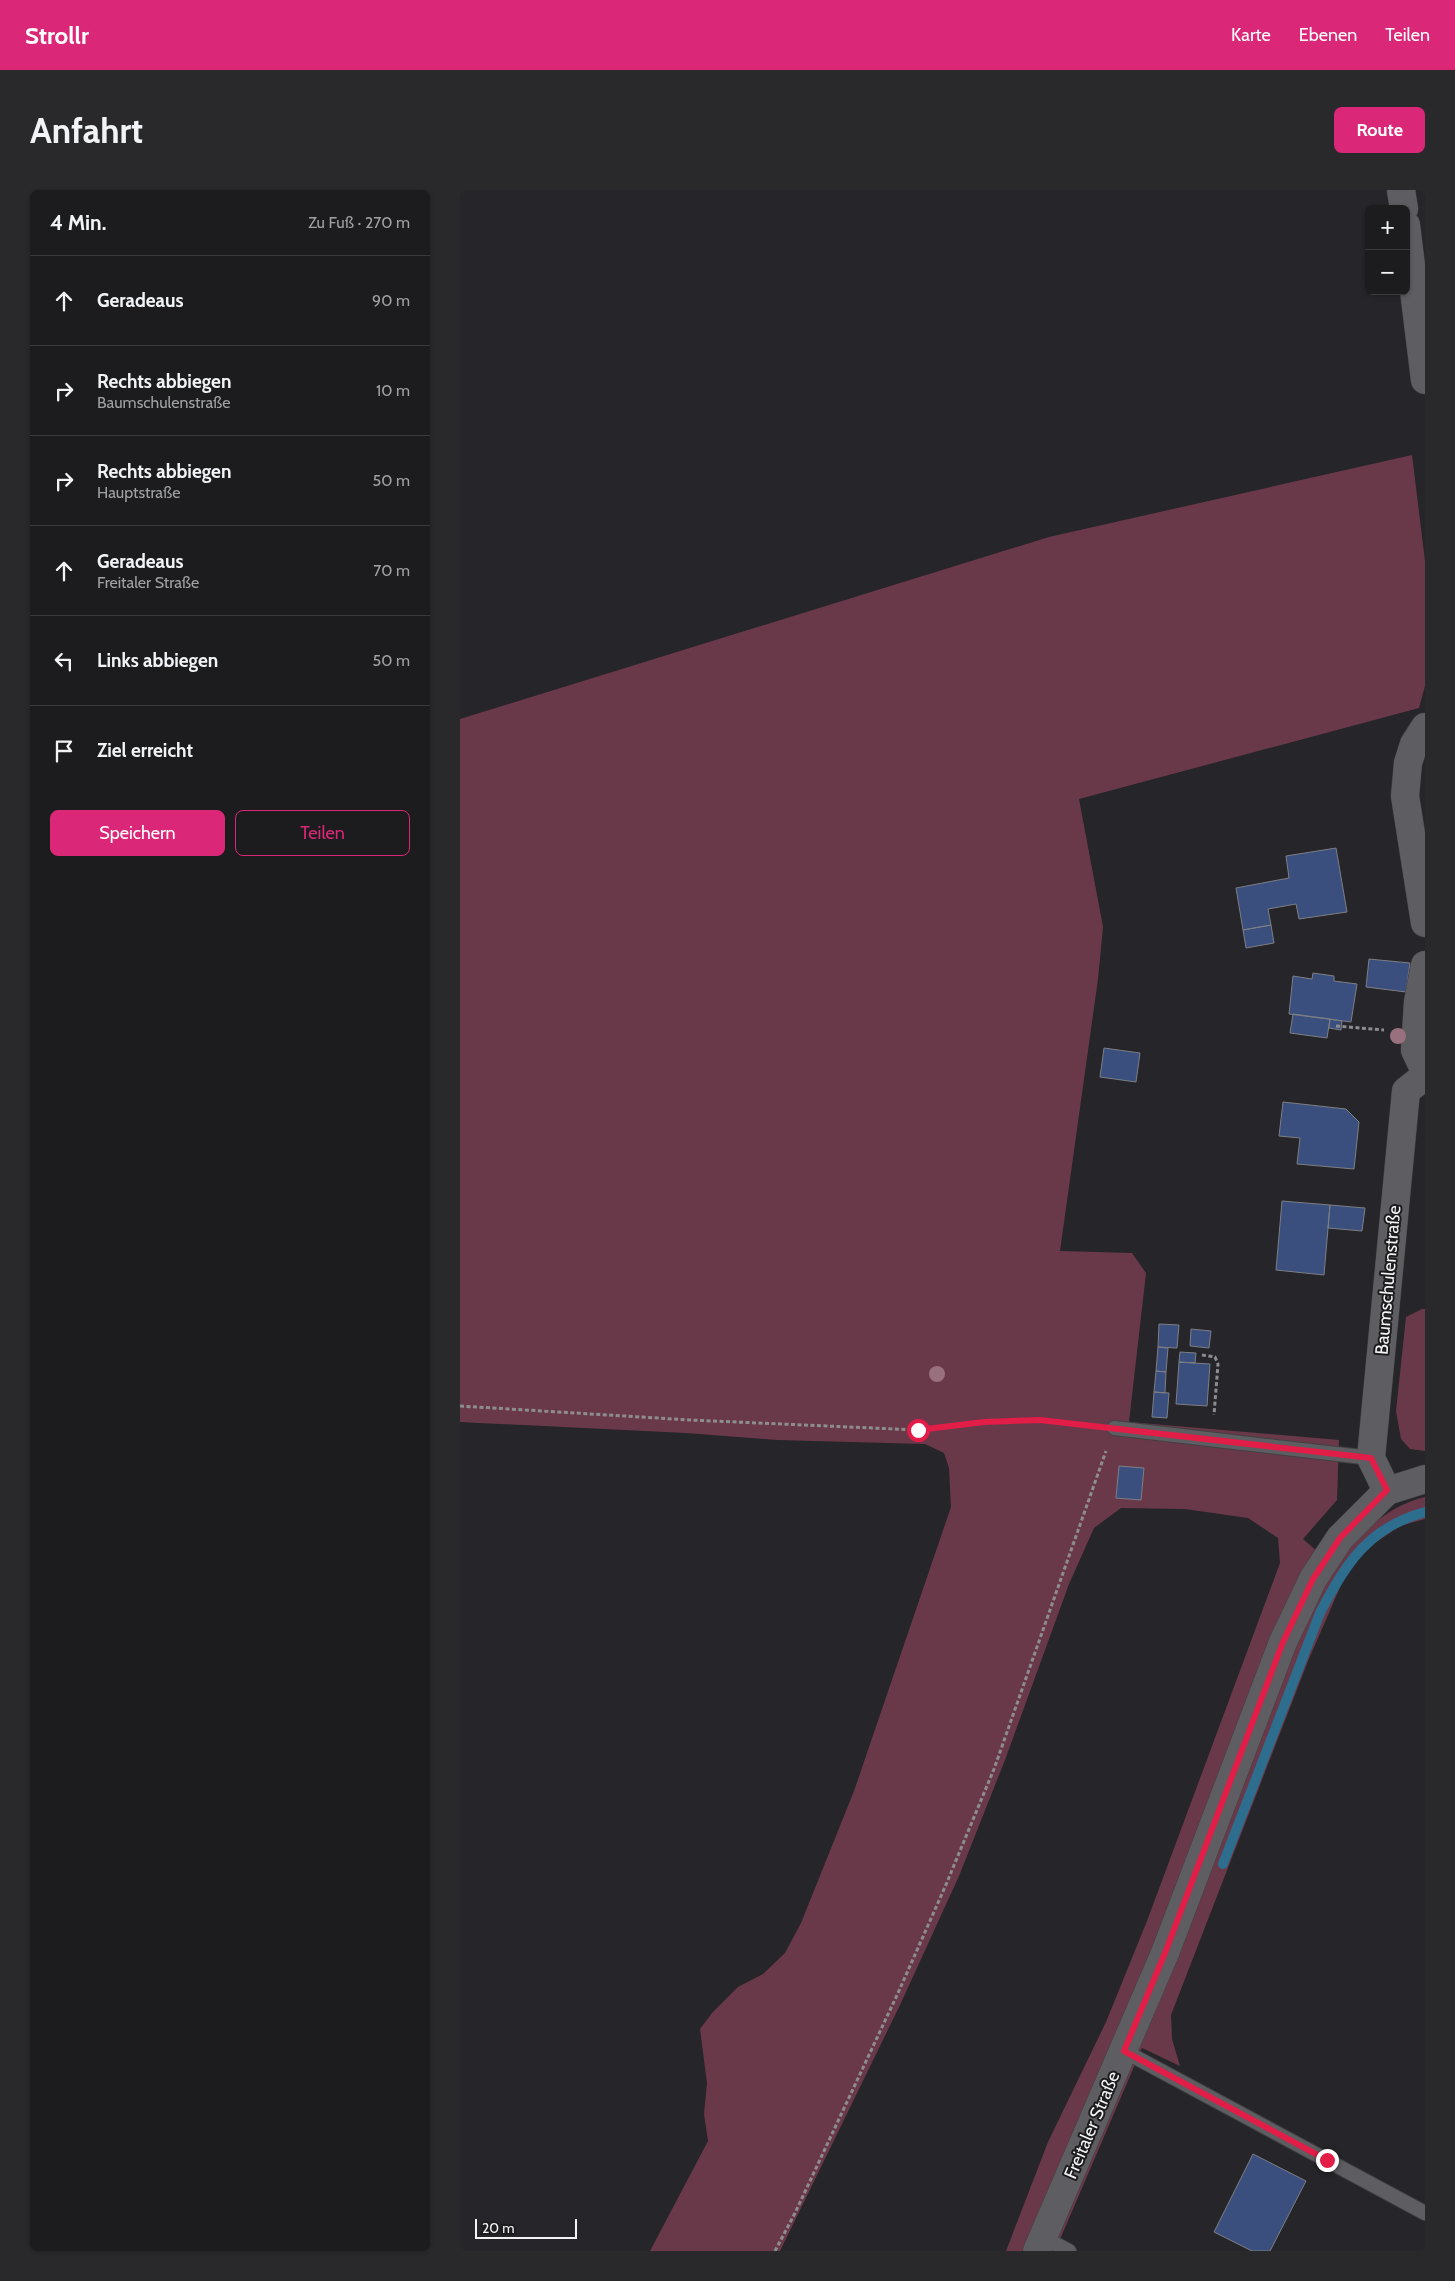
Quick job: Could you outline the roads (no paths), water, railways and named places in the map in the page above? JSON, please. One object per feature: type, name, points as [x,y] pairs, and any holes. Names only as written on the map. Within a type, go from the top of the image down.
[{"type":"street","points":[[1401,190],[1403,205]]},
{"type":"street","points":[[1409,250],[1425,380]]},
{"type":"street","points":[[1425,728],[1414,744],[1408,763],[1405,796],[1425,923]]},
{"type":"street","points":[[1425,966],[1418,1002],[1415,1050],[1425,1071]]},
{"type":"street","name":"Baumschulenstraße","points":[[1371,1458],[1406,1092],[1425,1076]]},
{"type":"street","points":[[1371,1458],[1387,1490],[1425,1479]]},
{"type":"street","name":"Freitaler Straße","points":[[1040,2245],[1165,1953],[1283,1642],[1313,1579],[1340,1538],[1387,1490]]},
{"type":"lane","points":[[1114,1428],[1371,1458]]},
{"type":"lane","points":[[1124,2051],[1425,2213]]},
{"type":"lane","points":[[1040,2245],[1069,2251]]},
{"type":"waterway","points":[[1223,1864],[1320,1613],[1329,1595],[1349,1563],[1374,1538],[1388,1527],[1425,1512]]}]
